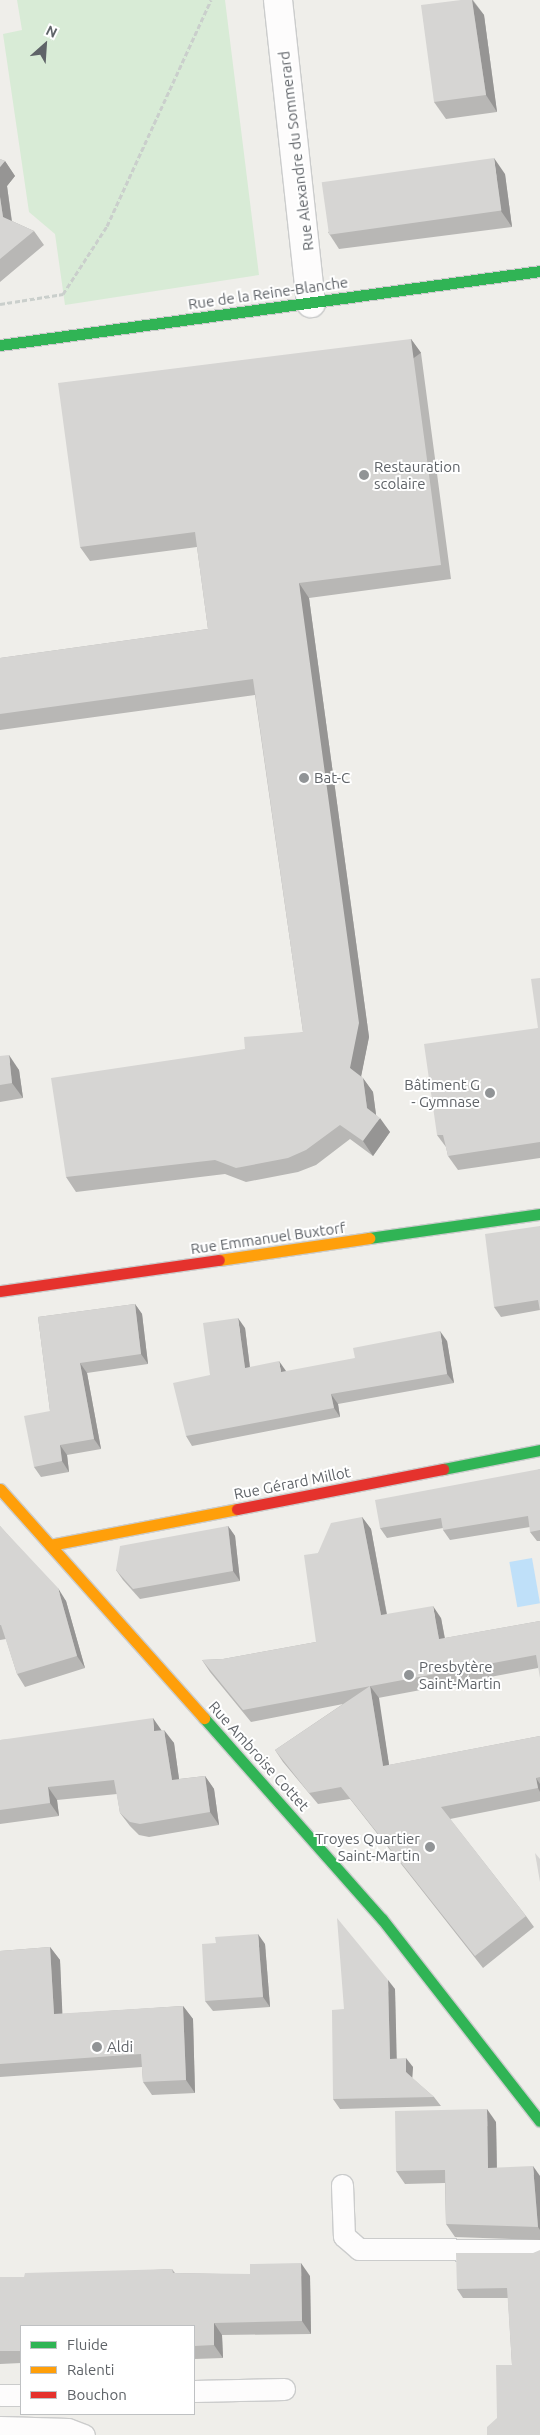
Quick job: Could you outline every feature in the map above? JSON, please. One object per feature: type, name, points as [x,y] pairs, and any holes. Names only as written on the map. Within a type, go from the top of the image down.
[{"type":"street","name":"Rue Alexandre du Sommerard","points":[[278,0],[311,303]]},
{"type":"street","name":"Rue de la Reine-Blanche","points":[[0,344],[311,303],[540,270]]},
{"type":"street","name":"Rue Emmanuel Buxtorf","points":[[0,1291],[540,1214]]},
{"type":"street","name":"Rue Gérard Millot","points":[[50,1545],[540,1450]]},
{"type":"street","name":"Rue Ambroise Cottet","points":[[0,1489],[382,1919],[540,2121]]},
{"type":"lane","points":[[342,2185],[344,2236],[359,2249],[540,2250]]},
{"type":"lane","points":[[195,2391],[284,2389]]},
{"type":"lane","points":[[0,2395],[20,2395]]},
{"type":"lane","points":[[0,2427],[68,2429],[84,2435]]},
{"type":"path","points":[[0,304],[63,294],[107,226],[212,0]]},
{"type":"green space","points":[[17,0],[225,0],[259,275],[65,305],[55,234],[29,212],[3,34],[22,30]]},
{"type":"water","points":[[532,1558],[540,1603],[517,1607],[509,1562]]},
{"type":"building","points":[[472,0],[486,95],[434,102],[421,5]]},
{"type":"building","points":[[494,158],[501,210],[329,235],[322,182]]},
{"type":"building","points":[[0,159],[5,161],[0,167]]},
{"type":"building","points":[[0,197],[3,217],[34,231],[0,259]]},
{"type":"building","points":[[411,339],[441,565],[299,583],[359,1023],[350,1068],[363,1078],[367,1108],[380,1118],[363,1141],[340,1125],[306,1150],[288,1158],[236,1168],[215,1160],[66,1177],[51,1078],[245,1049],[244,1037],[303,1032],[253,679],[0,714],[0,658],[208,629],[195,532],[80,547],[58,383]]},
{"type":"building","name":"Bâtiment G - Gymnase","points":[[540,978],[540,1142],[448,1156],[443,1135],[437,1135],[424,1044],[538,1028],[531,979]]},
{"type":"building","points":[[9,1055],[12,1083],[0,1085],[0,1056]]},
{"type":"building","points":[[540,1226],[540,1311],[538,1300],[494,1307],[485,1234]]},
{"type":"building","points":[[135,1304],[141,1354],[80,1363],[94,1439],[60,1445],[62,1461],[34,1467],[24,1416],[50,1411],[38,1317]]},
{"type":"building","points":[[238,1318],[245,1368],[279,1361],[281,1372],[355,1358],[353,1348],[440,1331],[447,1374],[331,1394],[334,1408],[186,1436],[173,1383],[210,1375],[203,1323]]},
{"type":"building","points":[[540,1469],[540,1530],[530,1532],[528,1516],[443,1530],[441,1518],[380,1528],[375,1500]]},
{"type":"building","points":[[362,1517],[381,1615],[433,1606],[439,1639],[540,1621],[540,1678],[536,1655],[243,1710],[202,1660],[223,1659],[316,1642],[304,1555],[318,1553],[331,1523]]},
{"type":"building","points":[[0,1526],[58,1588],[77,1656],[17,1674],[0,1625]]},
{"type":"building","points":[[228,1526],[233,1571],[133,1589],[116,1570],[120,1546]]},
{"type":"building","points":[[370,1686],[383,1766],[540,1736],[540,1777],[536,1778],[538,1788],[441,1807],[526,1916],[475,1956],[341,1787],[309,1793],[275,1750]]},
{"type":"building","points":[[153,1718],[154,1731],[164,1730],[172,1780],[205,1776],[210,1812],[140,1824],[130,1822],[120,1813],[114,1780],[48,1787],[50,1803],[0,1810],[0,1740]]},
{"type":"building","points":[[535,1853],[540,1859],[540,1882]]},
{"type":"building","points":[[337,1918],[388,1980],[390,2059],[406,2058],[406,2072],[434,2097],[333,2099],[332,2010],[344,2009]]},
{"type":"building","points":[[258,1934],[263,1997],[205,2001],[202,1944],[216,1943],[215,1937]]},
{"type":"building","name":"Aldi","points":[[50,1947],[54,2014],[183,2006],[186,2080],[143,2082],[141,2054],[0,2064],[0,1951]]},
{"type":"building","points":[[487,2109],[488,2168],[533,2166],[538,2227],[446,2224],[445,2170],[396,2171],[395,2111]]},
{"type":"building","points":[[540,2250],[540,2435],[487,2435],[487,2427],[497,2418],[496,2365],[512,2365],[507,2288],[457,2289],[456,2253],[533,2253]]},
{"type":"building","points":[[301,2263],[302,2321],[214,2323],[214,2345],[195,2346],[195,2325],[20,2325],[20,2351],[0,2351],[0,2277],[24,2277],[25,2273],[172,2269],[173,2273],[250,2274],[250,2264]]},
{"type":"traffic: fast","points":[[0,345],[540,271]]},
{"type":"traffic: fast","points":[[369,1238],[540,1214]]},
{"type":"traffic: fast","points":[[443,1469],[540,1450]]},
{"type":"traffic: fast","points":[[204,1718],[382,1919],[540,2121]]},
{"type":"traffic: slow","points":[[219,1260],[369,1238]]},
{"type":"traffic: slow","points":[[0,1489],[204,1718]]},
{"type":"traffic: slow","points":[[50,1545],[237,1509]]},
{"type":"traffic: jam","points":[[0,1291],[219,1260]]},
{"type":"traffic: jam","points":[[237,1509],[443,1469]]},
{"type":"place","name":"Restauration scolaire","points":[[364,475]]},
{"type":"place","name":"Bat-C","points":[[304,778]]},
{"type":"place","name":"Bâtiment G - Gymnase","points":[[490,1093]]},
{"type":"place","name":"Presbytère Saint-Martin","points":[[409,1675]]},
{"type":"place","name":"Troyes Quartier Saint-Martin","points":[[430,1847]]},
{"type":"place","name":"Aldi","points":[[97,2047]]}]
